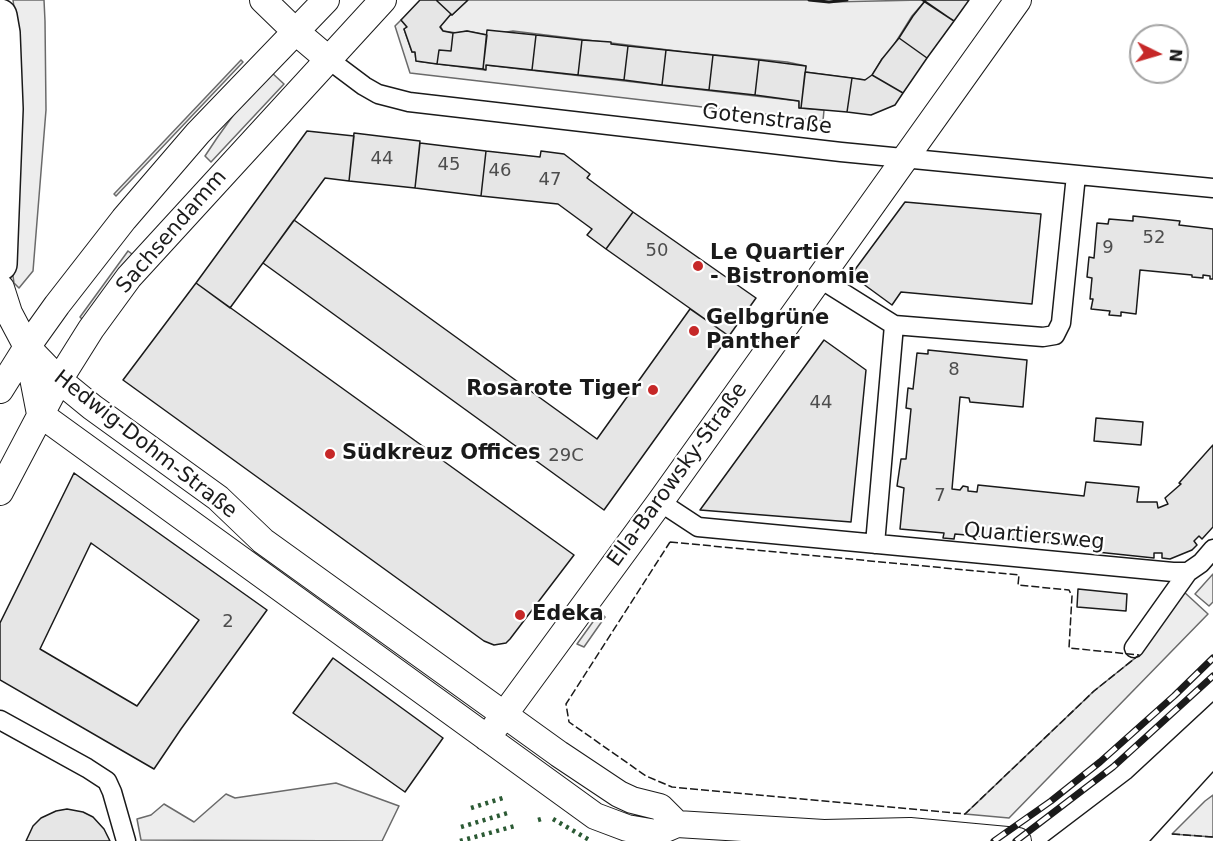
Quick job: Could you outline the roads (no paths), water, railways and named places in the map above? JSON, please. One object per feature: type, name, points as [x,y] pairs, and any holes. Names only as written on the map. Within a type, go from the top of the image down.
[{"type":"highway","points":[[0,16],[3,33],[6,109],[0,277]]},
{"type":"street","points":[[263,0],[328,59]]},
{"type":"street","name":"Sachsendamm","points":[[0,390],[27,347],[124,219],[198,133],[326,0]]},
{"type":"street","name":"Sachsendamm","points":[[0,492],[59,380],[91,329],[129,277],[383,0]]},
{"type":"street","name":"Ella-Barowsky-Straße","points":[[487,738],[660,502],[1018,0]]},
{"type":"street","name":"Gotenstraße","points":[[328,59],[364,86],[393,99],[905,158],[1213,188]]},
{"type":"street","points":[[819,279],[894,325],[1043,337],[1055,335],[1061,323],[1076,175]]},
{"type":"street","points":[[0,277],[9,313],[27,347]]},
{"type":"street","points":[[875,544],[894,325]]},
{"type":"street","name":"Hedwig-Dohm-Straße","points":[[27,347],[59,380],[102,415],[218,498],[263,541],[606,787],[632,800],[660,807],[677,824]]},
{"type":"street","name":"Hedwig-Dohm-Straße","points":[[27,347],[40,414],[581,807],[610,822],[627,828],[656,833],[677,824],[824,833],[910,831],[1018,841]]},
{"type":"street","name":"Quartiersweg","points":[[660,502],[698,527],[1188,572]]},
{"type":"street","points":[[1134,648],[1188,572],[1201,563],[1213,549]]},
{"type":"street","points":[[0,720],[106,781],[112,792],[126,841]]},
{"type":"tram line","points":[[1048,841],[1131,778],[1213,702]]},
{"type":"tram line","points":[[1150,841],[1213,772]]},
{"type":"railway","points":[[994,841],[1051,801],[1100,762],[1213,658]]},
{"type":"railway","points":[[1016,841],[1113,767],[1213,676]]},
{"type":"place","name":"Le Quartier - Bistronomie","points":[[698,266]]},
{"type":"place","name":"Gelbgrüne Panther","points":[[694,331]]},
{"type":"place","name":"Rosarote Tiger","points":[[653,390]]},
{"type":"place","name":"Südkreuz Offices","points":[[330,454]]},
{"type":"place","name":"Edeka","points":[[520,615]]}]
